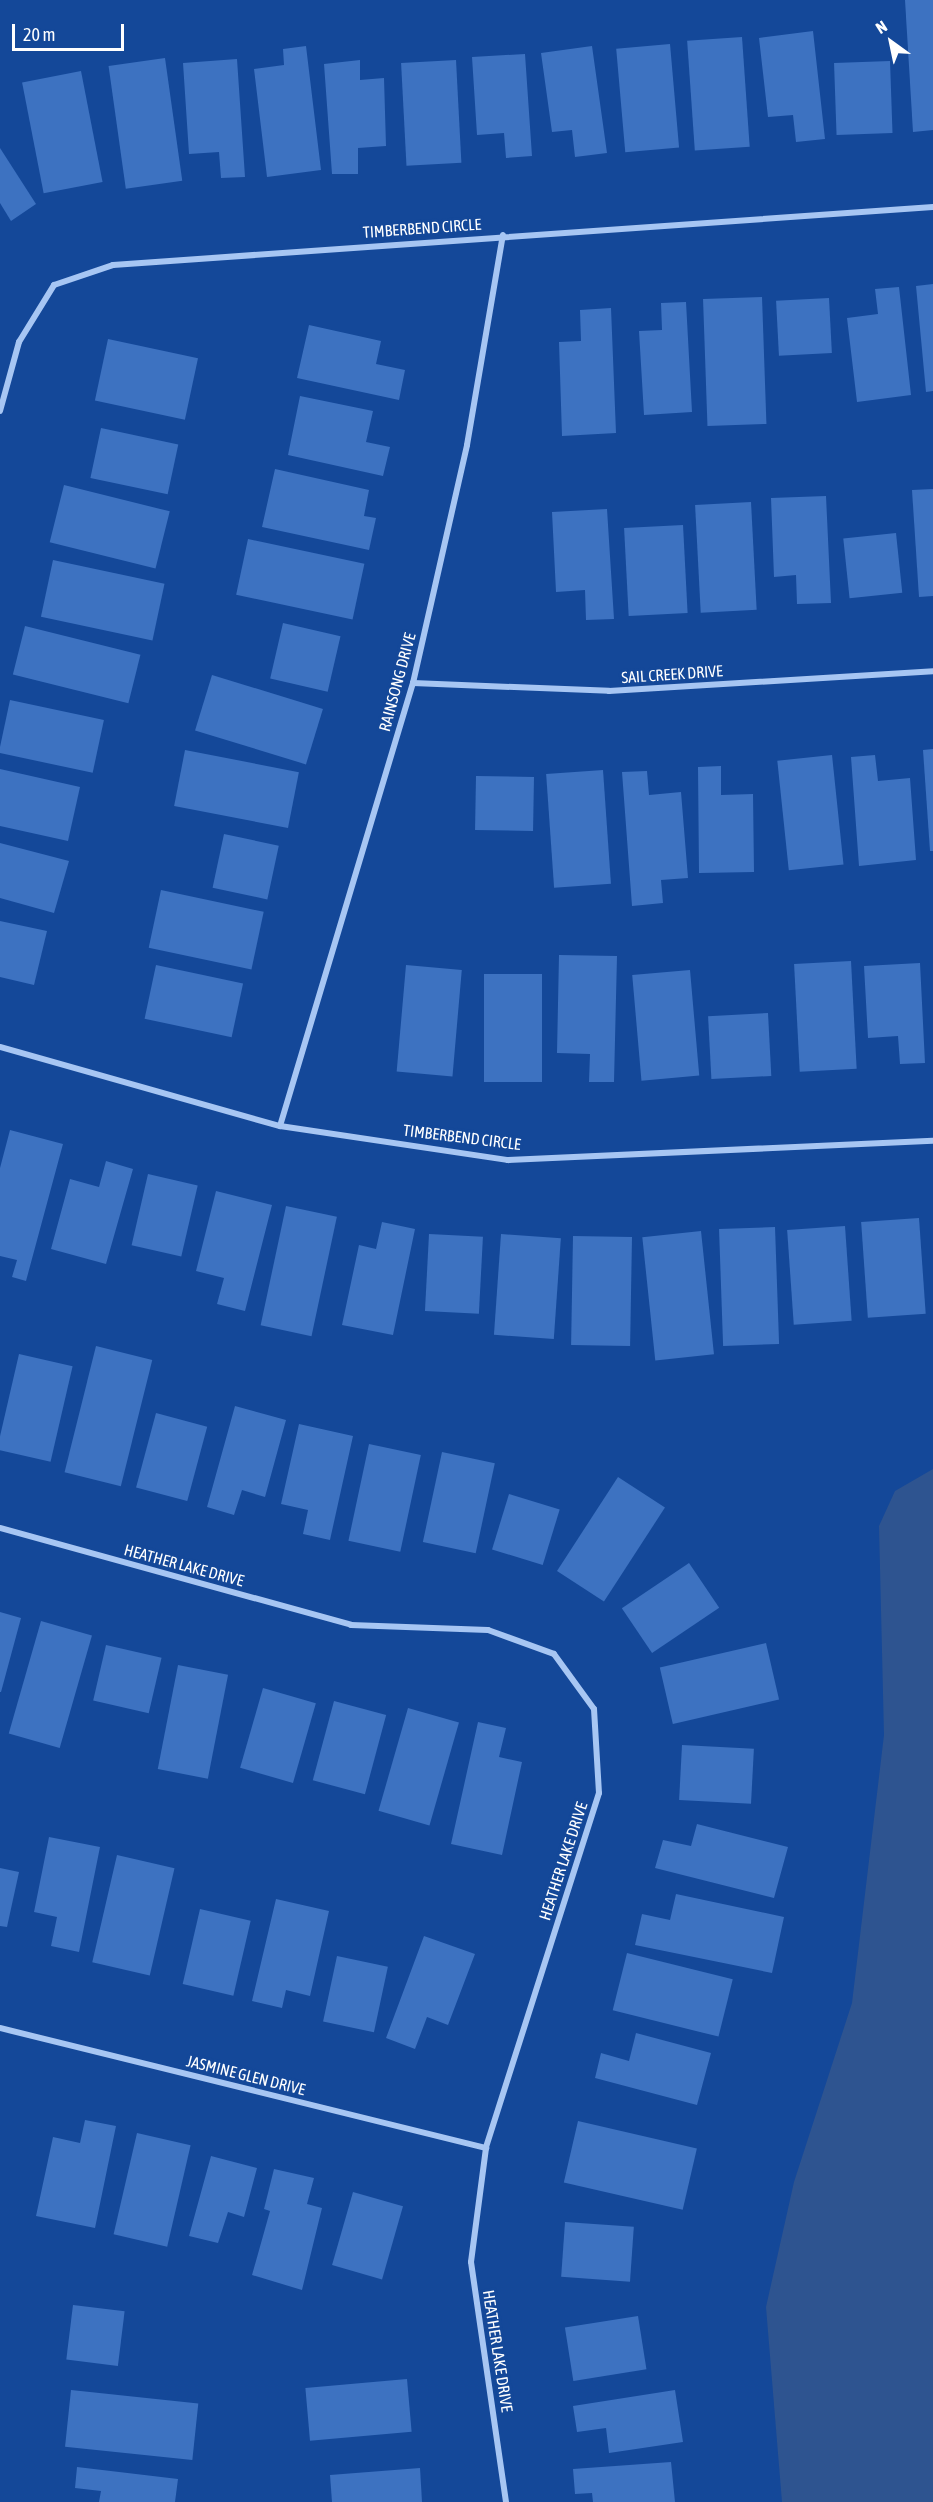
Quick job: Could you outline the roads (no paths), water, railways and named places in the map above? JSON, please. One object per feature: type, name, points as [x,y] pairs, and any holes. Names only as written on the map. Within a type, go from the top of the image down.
[{"type":"street","name":"TIMBERBEND CIRCLE","points":[[0,411],[19,342],[54,285],[113,265],[503,235],[933,207]]},
{"type":"street","name":"RAINSONG DRIVE","points":[[280,1126],[413,683],[467,445],[503,235]]},
{"type":"street","name":"SAIL CREEK DRIVE","points":[[413,683],[609,691],[933,671]]},
{"type":"street","name":"TIMBERBEND CIRCLE","points":[[0,1047],[280,1126],[508,1160],[933,1141]]},
{"type":"street","name":"HEATHER LAKE DRIVE","points":[[0,1528],[351,1625],[488,1630],[555,1654],[594,1709],[599,1793],[486,2148],[471,2262],[506,2502]]},
{"type":"street","name":"JASMINE GLEN DRIVE","points":[[0,2028],[486,2148]]},
{"type":"water","points":[[933,1469],[933,2502],[782,2502],[766,2307],[794,2182],[852,2003],[884,1735],[879,1526],[895,1491]]}]
